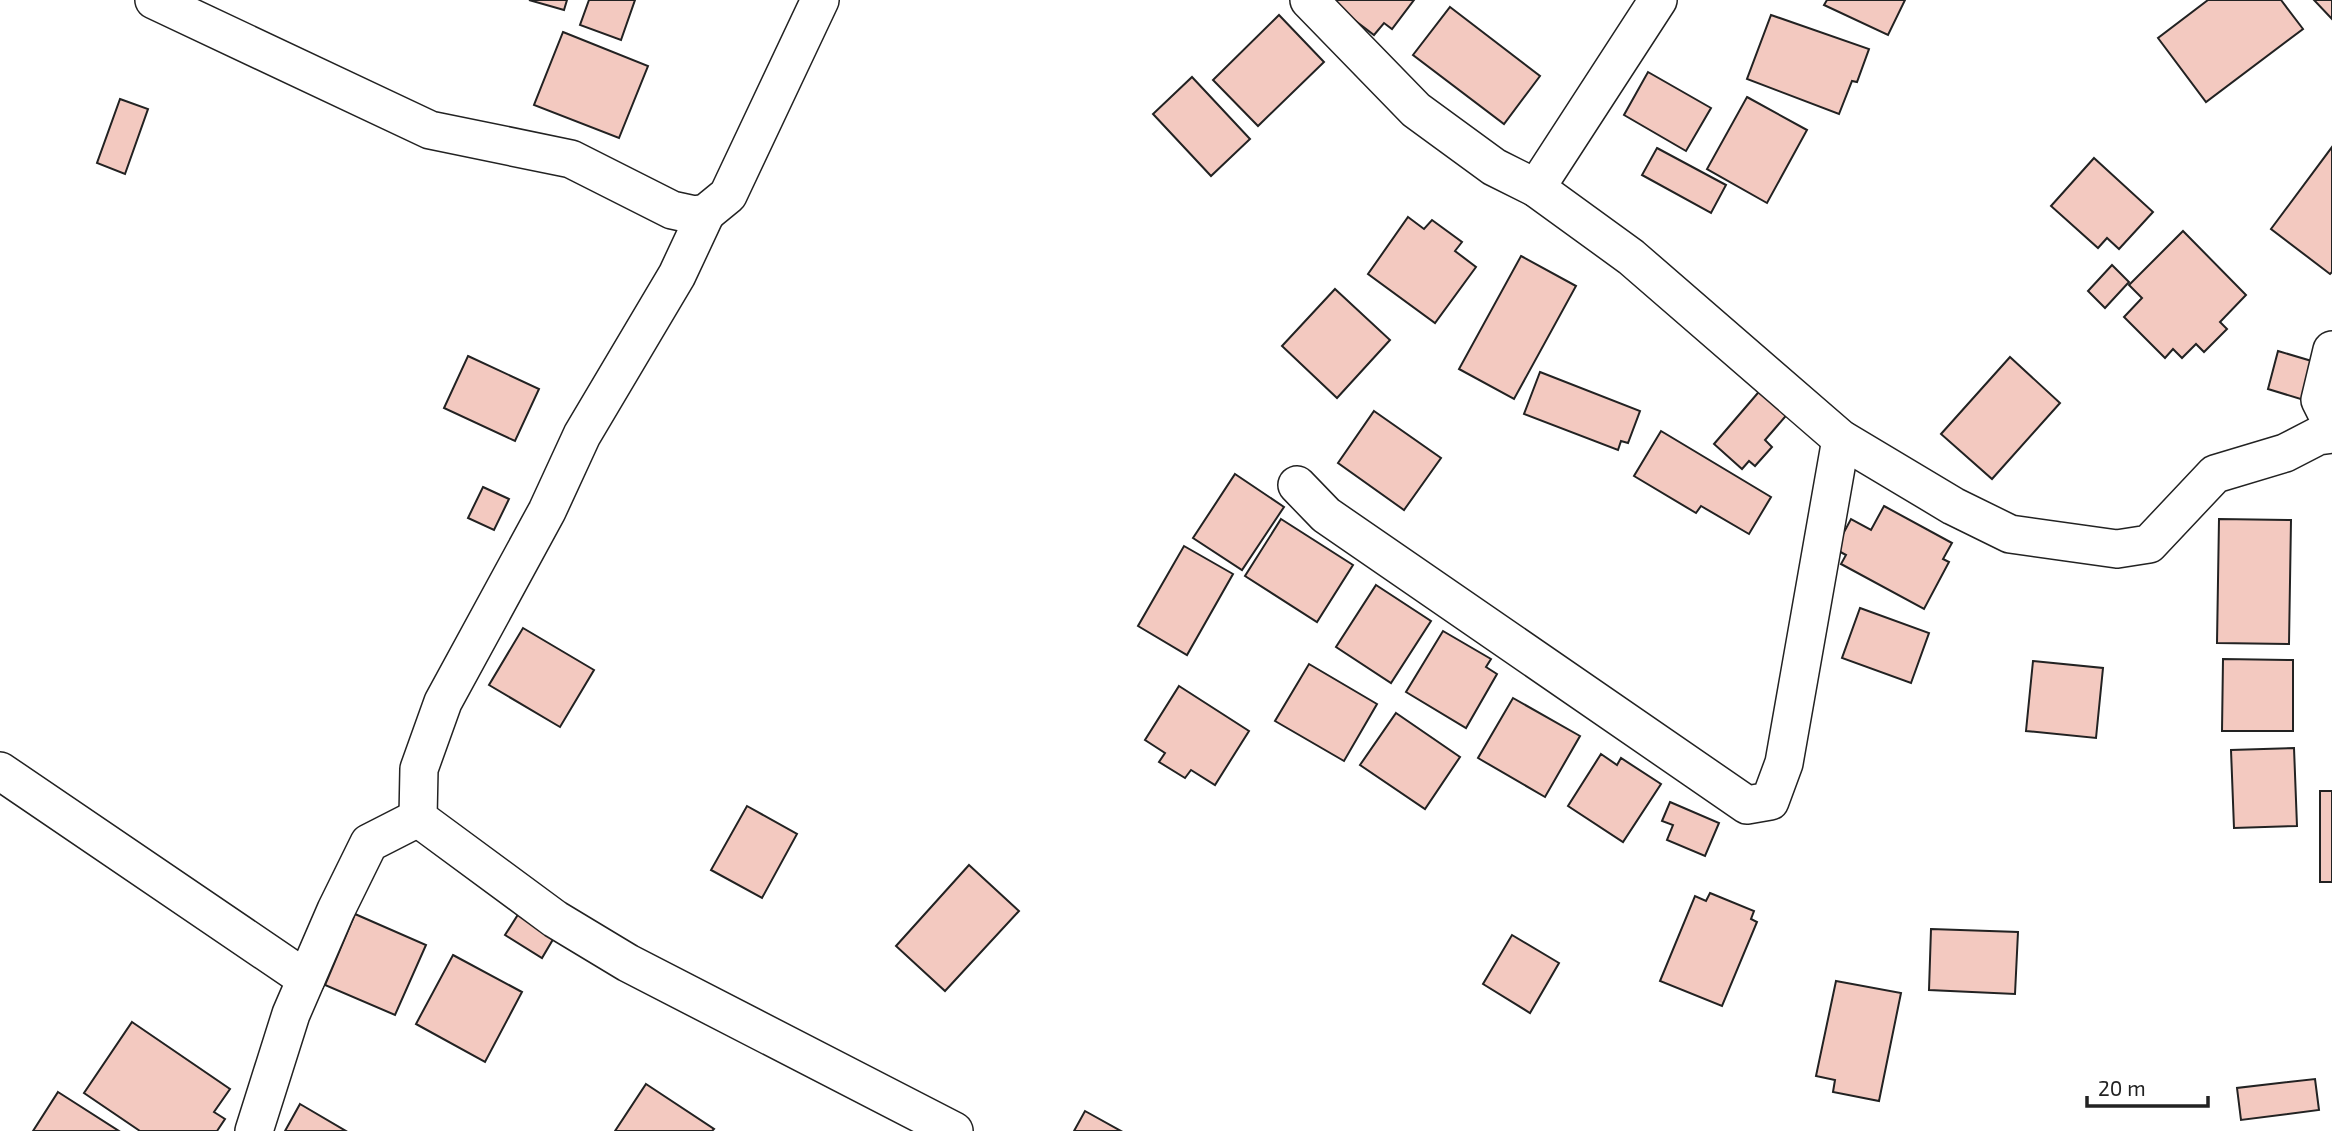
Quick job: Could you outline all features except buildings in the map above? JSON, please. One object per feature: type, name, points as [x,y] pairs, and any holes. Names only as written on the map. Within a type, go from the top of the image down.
[{"type":"street","points":[[154,0],[429,130],[571,159],[672,210],[695,215],[706,214]]},
{"type":"street","points":[[418,818],[419,769],[443,702],[547,511],[582,435],[677,275],[706,214],[728,195],[736,181],[820,0]]},
{"type":"street","points":[[1309,0],[1416,110],[1494,167],[1536,188],[1631,257],[1841,439],[1953,506],[2010,534],[2117,549],[2149,544],[2215,474],[2285,453],[2318,436],[2332,434]]},
{"type":"street","points":[[1536,188],[1658,0]]},
{"type":"street","points":[[2332,350],[2320,400],[2332,424]]},
{"type":"street","points":[[1297,485],[1326,515],[1747,805],[1770,801],[1784,763],[1841,439]]},
{"type":"street","points":[[0,771],[306,979]]},
{"type":"street","points":[[254,1131],[291,1014],[369,843],[418,818]]},
{"type":"street","points":[[418,818],[555,919],[628,963],[954,1131]]}]
